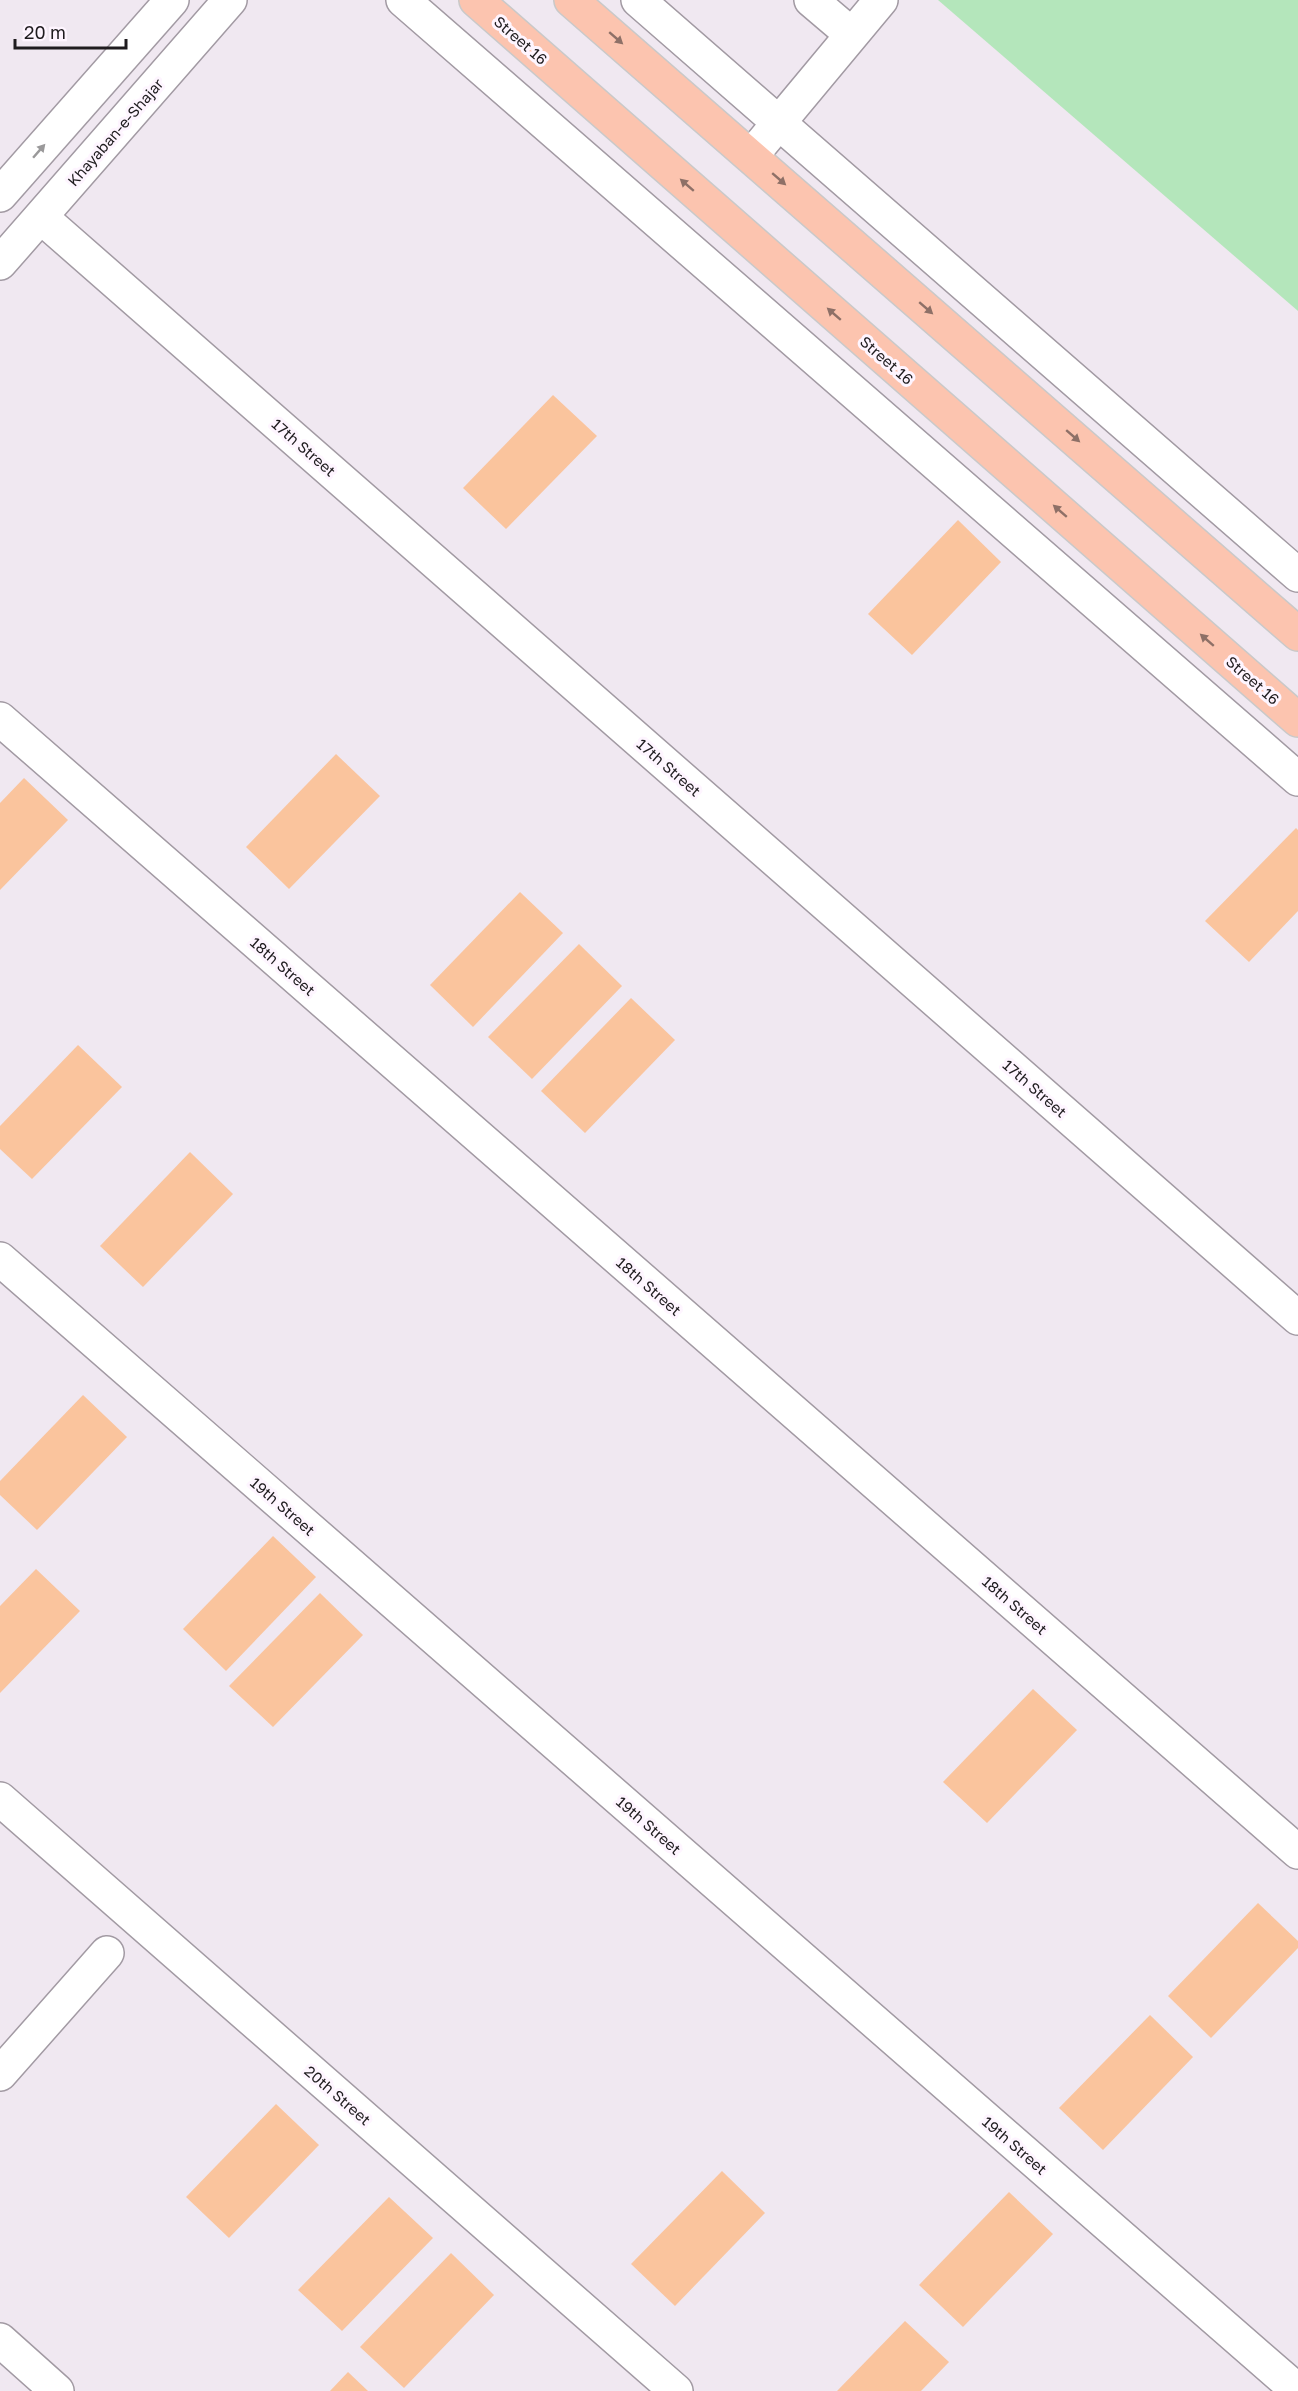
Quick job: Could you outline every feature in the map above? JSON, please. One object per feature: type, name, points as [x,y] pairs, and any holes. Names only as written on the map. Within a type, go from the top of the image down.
[{"type":"main road","name":"Street 16","points":[[476,0],[1298,720]]},
{"type":"main road","points":[[571,0],[752,155],[1298,634]]},
{"type":"street","points":[[2,188],[172,0]]},
{"type":"street","name":"Khayaban-e-Shajar","points":[[0,263],[230,0]]},
{"type":"street","points":[[404,0],[1298,779]]},
{"type":"street","points":[[638,0],[1298,574]]},
{"type":"street","points":[[811,0],[851,34]]},
{"type":"street","points":[[752,155],[881,0]]},
{"type":"street","name":"17th Street","points":[[41,217],[1298,1318]]},
{"type":"street","name":"18th Street","points":[[0,719],[1298,1852]]},
{"type":"street","name":"19th Street","points":[[0,1259],[1298,2391]]},
{"type":"street","name":"20th Street","points":[[0,1798],[676,2391]]},
{"type":"street","points":[[0,2074],[107,1953]]},
{"type":"street","points":[[0,2340],[57,2391]]},
{"type":"green space","points":[[938,0],[1298,0],[1298,311]]},
{"type":"building","points":[[553,395],[597,436],[506,529],[463,488]]},
{"type":"building","points":[[958,520],[1001,562],[912,655],[868,614]]},
{"type":"building","points":[[336,754],[380,796],[289,889],[246,847]]},
{"type":"building","points":[[24,778],[68,820],[0,890],[0,803]]},
{"type":"building","points":[[1296,828],[1298,830],[1298,911],[1249,962],[1205,921]]},
{"type":"building","points":[[520,892],[563,933],[473,1027],[430,985]]},
{"type":"building","points":[[579,944],[622,986],[532,1079],[488,1037]]},
{"type":"building","points":[[631,998],[675,1040],[585,1133],[541,1091]]},
{"type":"building","points":[[78,1045],[122,1087],[32,1179],[0,1149],[0,1126]]},
{"type":"building","points":[[190,1152],[233,1194],[143,1287],[100,1246]]},
{"type":"building","points":[[83,1395],[127,1437],[37,1530],[0,1495],[0,1481]]},
{"type":"building","points":[[273,1536],[316,1577],[226,1671],[183,1629]]},
{"type":"building","points":[[36,1569],[80,1611],[0,1693],[0,1606]]},
{"type":"building","points":[[320,1593],[363,1635],[273,1727],[229,1686]]},
{"type":"building","points":[[1033,1689],[1077,1730],[987,1823],[943,1782]]},
{"type":"building","points":[[1258,1903],[1298,1941],[1298,1948],[1211,2038],[1168,1996]]},
{"type":"building","points":[[1150,2015],[1193,2057],[1103,2150],[1059,2108]]},
{"type":"building","points":[[276,2104],[319,2145],[229,2238],[186,2197]]},
{"type":"building","points":[[722,2171],[765,2213],[675,2306],[631,2264]]},
{"type":"building","points":[[1009,2192],[1053,2234],[963,2327],[919,2285]]},
{"type":"building","points":[[389,2197],[433,2238],[342,2331],[298,2290]]},
{"type":"building","points":[[451,2253],[494,2295],[404,2388],[360,2347]]},
{"type":"building","points":[[905,2321],[949,2362],[921,2391],[837,2391]]},
{"type":"building","points":[[348,2372],[368,2391],[330,2391]]}]
